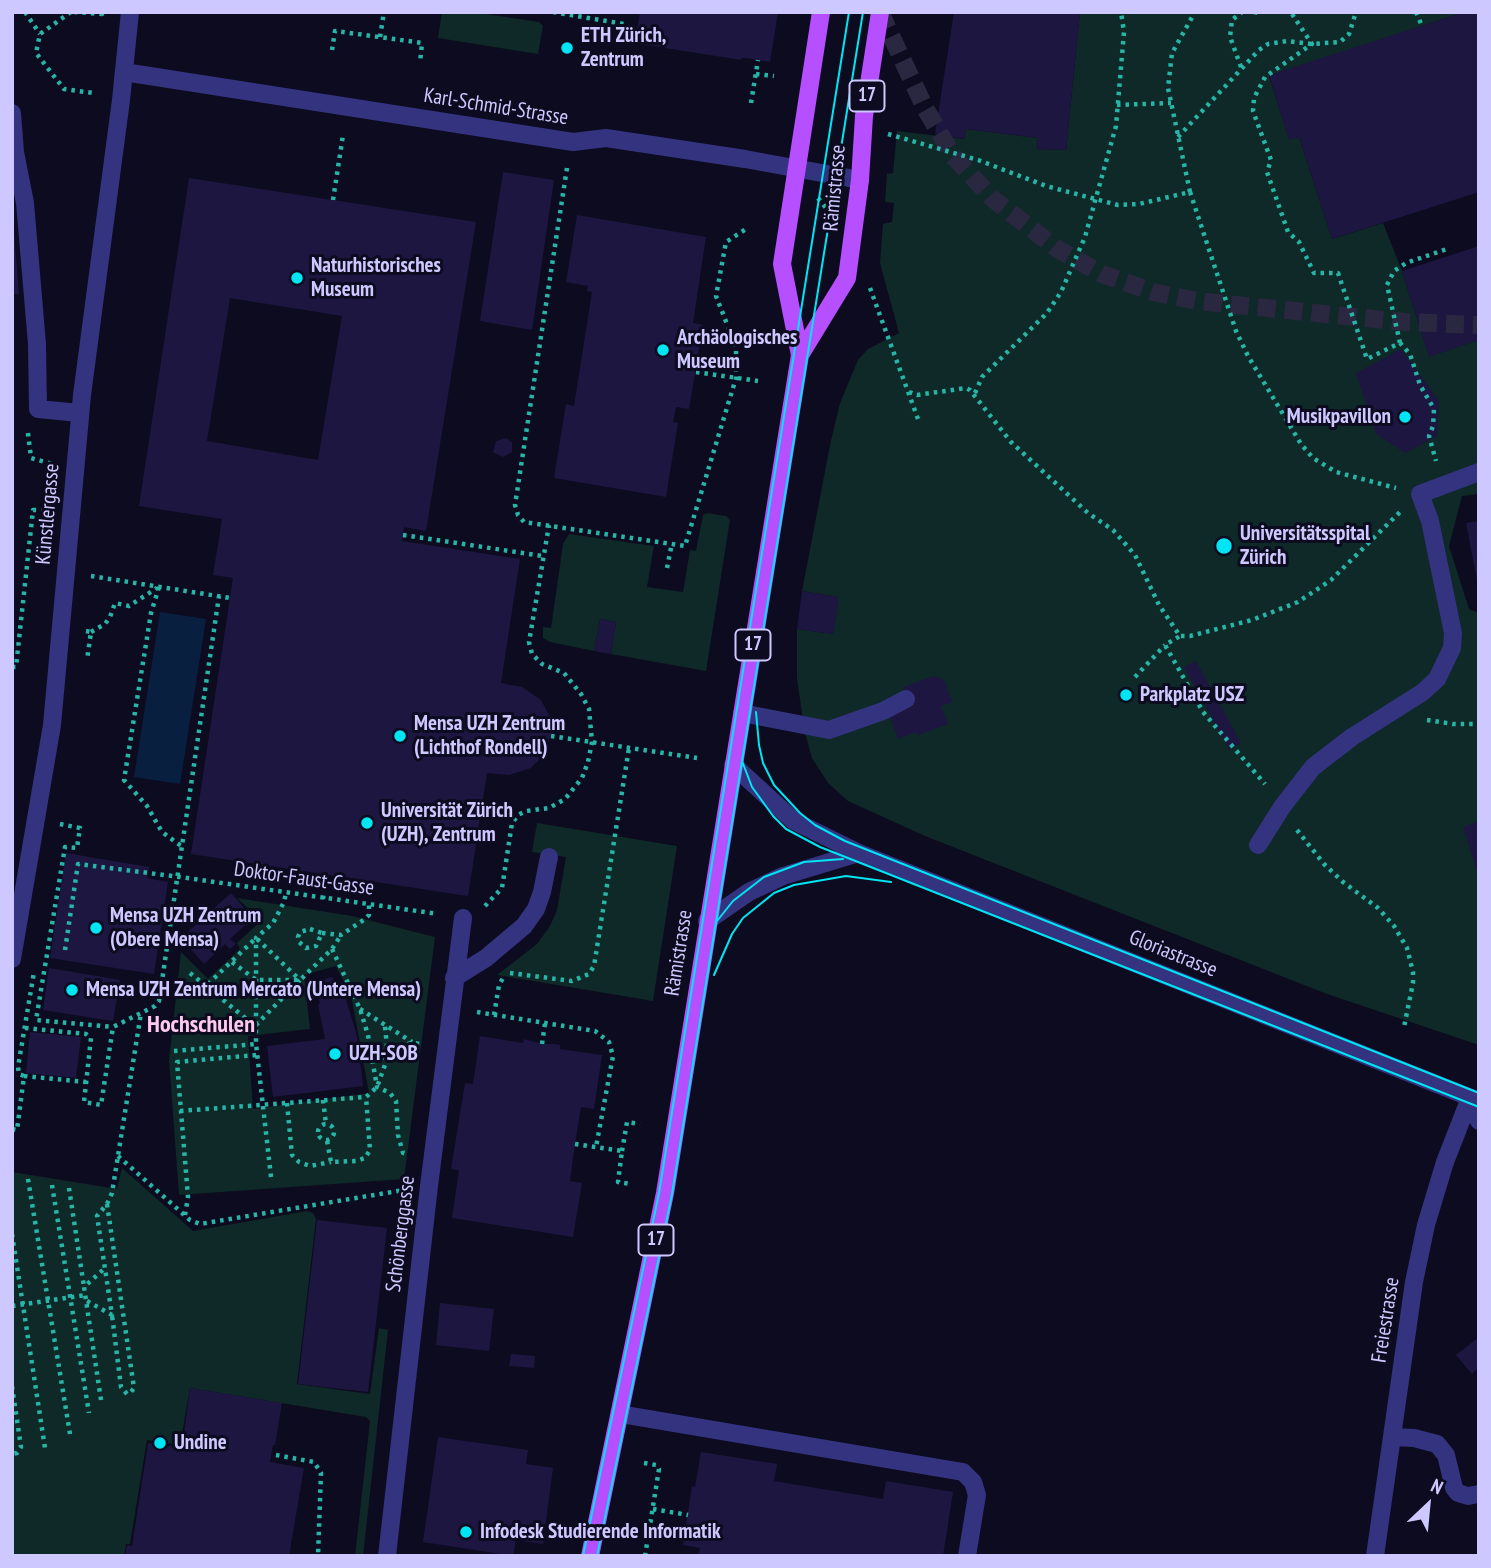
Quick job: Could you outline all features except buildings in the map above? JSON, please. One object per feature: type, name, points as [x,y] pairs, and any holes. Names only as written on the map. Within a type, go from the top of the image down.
[{"type":"main road","name":"Rämistrasse","points":[[590,1556],[665,1193],[800,355],[782,264],[821,12]]},
{"type":"main road","name":"Rämistrasse","points":[[800,355],[847,278],[860,180],[864,116],[880,12]]},
{"type":"street","name":"Künstlergasse","points":[[12,959],[52,725],[80,413],[130,12]]},
{"type":"street","name":"Karl-Schmid-Strasse","points":[[124,72],[573,142],[606,138],[860,180]]},
{"type":"street","points":[[12,113],[15,152],[25,204],[37,344],[38,409],[80,413]]},
{"type":"street","points":[[1258,845],[1313,766],[1352,737],[1423,692],[1437,679],[1452,648],[1453,633],[1430,521],[1420,494],[1479,472]]},
{"type":"street","points":[[742,713],[829,730],[883,711],[906,699]]},
{"type":"street","name":"Gloriastrasse","points":[[733,765],[794,821],[859,853],[1476,1098]]},
{"type":"street","points":[[708,921],[749,892],[772,881],[859,853]]},
{"type":"street","points":[[454,978],[486,958],[524,926],[536,909],[549,857]]},
{"type":"street","name":"Schönberggasse","points":[[387,1556],[463,918]]},
{"type":"street","points":[[1476,1098],[1479,1121]]},
{"type":"street","name":"Freiestrasse","points":[[1375,1556],[1414,1282],[1426,1225],[1445,1162],[1476,1098]]},
{"type":"street","points":[[620,1414],[963,1472],[974,1482],[976,1494],[967,1556]]},
{"type":"street","points":[[1392,1437],[1414,1438],[1437,1444],[1446,1455],[1454,1488],[1458,1493],[1468,1496],[1479,1494]]},
{"type":"path","points":[[25,12],[40,34]]},
{"type":"path","points":[[93,93],[64,89],[36,53],[40,34],[72,12],[102,14]]},
{"type":"path","points":[[380,37],[384,12]]},
{"type":"path","points":[[554,12],[624,24]]},
{"type":"path","points":[[975,393],[982,377],[1047,313],[1061,292],[1085,237],[1116,126],[1125,32],[1121,12]]},
{"type":"path","points":[[1195,12],[1172,53],[1168,88],[1190,192],[1236,331],[1301,444],[1313,458],[1336,472],[1420,494]]},
{"type":"path","points":[[1241,67],[1230,37],[1232,20],[1242,12]]},
{"type":"path","points":[[1178,136],[1241,67],[1268,44],[1287,41],[1312,44],[1340,42],[1345,39],[1356,12]]},
{"type":"path","points":[[1416,12],[1422,26]]},
{"type":"path","points":[[1292,14],[1312,44]]},
{"type":"path","points":[[332,50],[335,31],[422,43],[420,63]]},
{"type":"path","points":[[1312,44],[1265,78],[1254,98],[1253,111],[1271,160],[1267,173],[1288,232],[1299,242],[1314,273],[1338,273],[1367,359],[1400,343]]},
{"type":"path","points":[[751,103],[758,60]]},
{"type":"path","points":[[756,74],[774,76]]},
{"type":"path","points":[[1117,105],[1171,103]]},
{"type":"path","points":[[883,132],[978,160],[1094,201],[1118,205],[1139,204],[1190,192]]},
{"type":"path","points":[[334,200],[343,135]]},
{"type":"path","points":[[567,169],[514,505],[517,515],[524,522],[685,546],[736,378],[736,347],[716,296],[726,242],[746,229]]},
{"type":"path","points":[[796,169],[853,244]]},
{"type":"path","points":[[1443,486],[1429,436],[1433,426],[1434,409],[1420,384],[1410,354],[1400,343],[1387,285],[1394,271],[1406,263],[1450,248]]},
{"type":"path","points":[[868,282],[918,419]]},
{"type":"path","points":[[696,372],[758,381]]},
{"type":"path","points":[[909,392],[917,395],[966,388],[975,393],[1011,442],[1088,513],[1113,530],[1135,555],[1159,605],[1180,636]]},
{"type":"path","points":[[29,442],[31,458],[52,464]]},
{"type":"path","points":[[1135,677],[1165,645],[1180,636],[1190,636],[1252,620],[1298,602],[1331,580],[1420,494]]},
{"type":"path","points":[[12,667],[16,667],[33,510],[48,510]]},
{"type":"path","points":[[463,918],[487,905],[502,888],[512,823],[518,815],[526,811],[549,808],[565,799],[582,779],[588,762],[592,742],[589,709],[564,673],[542,664],[531,654],[529,642],[549,525]]},
{"type":"path","points":[[403,535],[543,556]]},
{"type":"path","points":[[667,568],[671,544]]},
{"type":"path","points":[[96,577],[230,598]]},
{"type":"path","points":[[77,630],[91,632],[105,624],[115,603],[130,606],[159,587]]},
{"type":"path","points":[[159,587],[151,613],[124,780],[147,806],[162,832],[184,848]]},
{"type":"path","points":[[62,811],[60,825],[80,828],[77,848],[65,846],[36,1020],[113,1027],[155,1006],[159,1001],[180,877],[219,596]]},
{"type":"path","points":[[85,673],[91,632]]},
{"type":"path","points":[[1165,645],[1203,712],[1265,784]]},
{"type":"path","points":[[1394,711],[1453,724],[1479,724]]},
{"type":"path","points":[[551,736],[697,758]]},
{"type":"path","points":[[494,1015],[499,985],[504,977],[511,973],[572,981],[589,974],[594,966],[629,748]]},
{"type":"path","points":[[1294,824],[1324,864],[1386,917],[1407,948],[1413,983],[1404,1027]]},
{"type":"path","name":"Doktor-Faust-Gasse","points":[[65,950],[78,864],[424,912]]},
{"type":"path","points":[[323,899],[326,874]]},
{"type":"path","points":[[206,986],[273,923],[286,893]]},
{"type":"path","points":[[256,1026],[331,949],[341,935],[369,915],[369,905]]},
{"type":"path","points":[[322,933],[313,948],[306,948],[299,942],[298,937],[304,930],[310,929],[341,935]]},
{"type":"path","points":[[256,938],[300,980]]},
{"type":"path","points":[[256,938],[256,1044],[271,1177]]},
{"type":"path","points":[[331,949],[360,1009],[377,1087]]},
{"type":"path","points":[[232,962],[256,980],[300,980]]},
{"type":"path","points":[[190,973],[256,1026]]},
{"type":"path","points":[[452,1008],[595,1031],[609,1042],[613,1056],[596,1147]]},
{"type":"path","points":[[360,1009],[413,1042]]},
{"type":"path","points":[[107,1204],[97,1216],[121,1387],[127,1394],[134,1388],[107,1204],[118,1156],[141,1013]]},
{"type":"path","points":[[541,1044],[545,1023]]},
{"type":"path","points":[[180,1111],[366,1097],[377,1087],[385,1065],[387,1047],[384,1025]]},
{"type":"path","points":[[24,1028],[86,1034],[90,1038],[84,1102],[101,1105],[113,1027]]},
{"type":"path","points":[[370,1053],[413,1042],[447,1047]]},
{"type":"path","points":[[174,1051],[256,1044]]},
{"type":"path","points":[[185,1215],[188,1197],[177,1062],[257,1055]]},
{"type":"path","points":[[12,1129],[17,1130],[24,1076],[86,1082]]},
{"type":"path","points":[[377,1087],[390,1093],[396,1101],[398,1135],[403,1153],[433,1158]]},
{"type":"path","points":[[287,1103],[292,1155],[299,1162],[310,1166],[365,1158],[370,1150],[366,1097]]},
{"type":"path","points":[[323,1100],[326,1124]]},
{"type":"path","points":[[631,1184],[618,1182],[622,1151],[627,1122],[640,1124]]},
{"type":"path","points":[[326,1124],[331,1125],[334,1130],[332,1138],[327,1141],[318,1133],[319,1128],[326,1124]]},
{"type":"path","points":[[327,1141],[331,1162]]},
{"type":"path","points":[[575,1144],[622,1151]]},
{"type":"path","points":[[118,1156],[185,1215],[200,1224],[429,1186]]},
{"type":"path","points":[[28,1179],[70,1434]]},
{"type":"path","points":[[52,1185],[89,1413]]},
{"type":"path","points":[[69,1188],[102,1400]]},
{"type":"path","points":[[12,1234],[45,1448]]},
{"type":"path","points":[[84,1287],[115,1255]]},
{"type":"path","points":[[12,1306],[71,1297],[86,1298],[124,1323]]},
{"type":"path","points":[[12,1386],[21,1447],[17,1453],[12,1454]]},
{"type":"path","points":[[276,1455],[314,1462],[321,1473],[318,1556]]},
{"type":"path","points":[[645,1463],[656,1465],[659,1469],[645,1556]]},
{"type":"path","points":[[653,1509],[688,1515]]},
{"type":"green space","points":[[442,12],[473,12],[539,22],[543,26],[538,54],[438,38]]},
{"type":"green space","name":"Universitätsspital Zürich","points":[[1080,12],[1465,12],[1269,76],[1289,139],[1299,137],[1332,239],[1383,223],[1402,271],[1429,356],[1479,340],[1479,494],[1462,496],[1449,546],[1469,609],[1479,613],[1479,1045],[1327,994],[925,836],[848,801],[828,783],[812,758],[805,733],[797,679],[797,629],[833,634],[838,597],[802,591],[840,403],[858,360],[868,349],[899,333],[880,263],[883,224],[892,222],[894,203],[885,202],[887,174],[893,173],[897,131],[964,139],[966,129],[1038,138],[1037,149],[1066,150]]},
{"type":"green space","points":[[707,513],[726,516],[730,520],[706,671],[611,654],[616,622],[600,619],[594,651],[550,642],[543,638],[543,627],[551,628],[563,544],[569,534],[654,546],[647,587],[683,592],[690,550],[696,551],[703,515]]},
{"type":"green space","points":[[537,823],[677,846],[653,1001],[497,975],[537,944],[557,910],[566,857],[532,852]]},
{"type":"green space","points":[[237,898],[352,916],[435,937],[404,1179],[179,1195],[169,1060],[181,952],[208,979],[240,949],[237,943],[261,921]],"holes":[[[336,966],[351,995],[369,1093],[253,1109],[248,1036],[310,1029],[304,975]]]},
{"type":"green space","points":[[122,1168],[193,1231],[307,1211],[313,1213],[316,1219],[297,1384],[370,1394],[379,1328],[388,1330],[363,1556],[355,1556],[370,1421],[366,1417],[190,1388],[180,1445],[147,1440],[130,1544],[126,1544],[124,1556],[12,1556],[12,1172],[117,1189]]},
{"type":"water","points":[[160,612],[206,619],[180,784],[134,777]]},
{"type":"tunnel","points":[[880,12],[925,108],[953,156],[993,199],[1056,248],[1102,274],[1153,292],[1197,301],[1404,322],[1479,325]]},
{"type":"tram line","points":[[583,1556],[659,1193],[849,12]]},
{"type":"tram line","points":[[597,1556],[672,1194],[863,12]]},
{"type":"tram line","points":[[756,712],[763,763],[774,785],[815,825],[845,841],[1479,1093]]},
{"type":"tram line","points":[[742,761],[752,787],[773,816],[786,829],[820,847],[1479,1107]]},
{"type":"tram line","points":[[717,921],[733,901],[764,877],[804,862],[843,859]]},
{"type":"tram line","points":[[714,975],[732,934],[743,918],[774,893],[794,885],[846,876],[891,882]]},
{"type":"place","name":"ETH Zürich, Zentrum","points":[[567,48]]},
{"type":"place","name":"Naturhistorisches Museum","points":[[297,278]]},
{"type":"place","name":"Archäologisches Museum","points":[[663,350]]},
{"type":"place","name":"Musikpavillon","points":[[1405,417]]},
{"type":"place","name":"Universitätsspital Zürich","points":[[1224,546]]},
{"type":"place","name":"Parkplatz USZ","points":[[1126,695]]},
{"type":"place","name":"Mensa UZH Zentrum (Lichthof Rondell)","points":[[400,736]]},
{"type":"place","name":"Universität Zürich (UZH), Zentrum","points":[[367,823]]},
{"type":"place","name":"Mensa UZH Zentrum (Obere Mensa)","points":[[96,928]]},
{"type":"place","name":"Mensa UZH Zentrum Mercato (Untere Mensa)","points":[[72,990]]},
{"type":"place","name":"UZH-SOB","points":[[335,1054]]},
{"type":"place","name":"Undine","points":[[160,1443]]},
{"type":"place","name":"Infodesk Studierende Informatik","points":[[466,1532]]},
{"type":"district","name":"Hochschulen","points":[[201,1025]]}]
